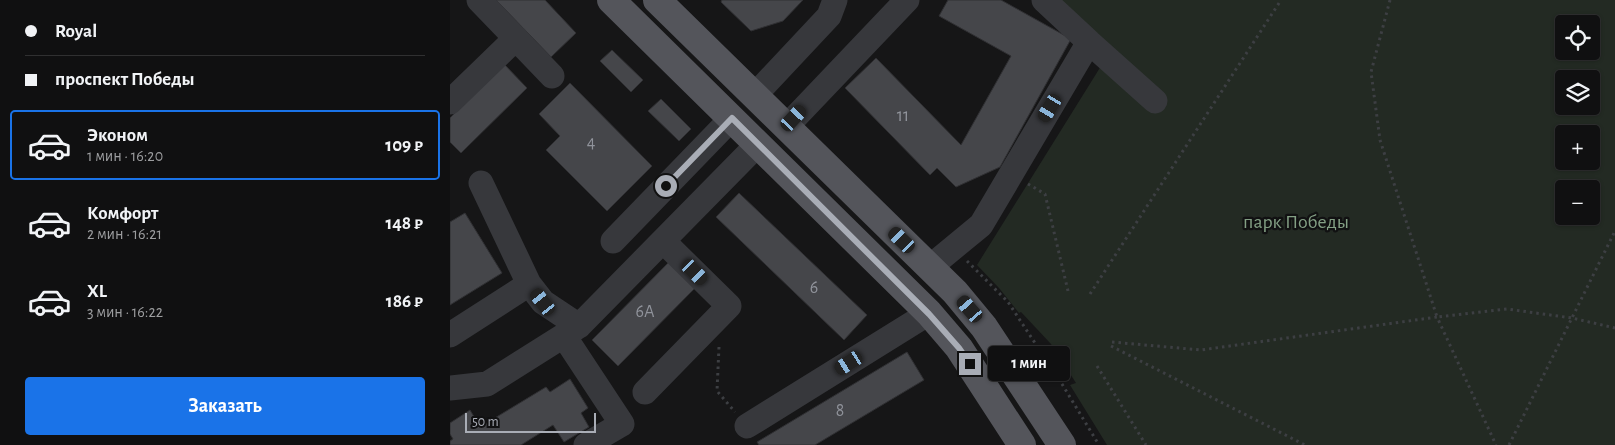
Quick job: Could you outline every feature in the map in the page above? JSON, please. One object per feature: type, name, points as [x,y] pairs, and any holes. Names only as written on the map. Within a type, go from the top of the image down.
[{"type":"main road","points":[[611,0],[929,314],[959,348],[1022,445]]},
{"type":"main road","points":[[657,0],[955,292],[984,327],[1062,445]]},
{"type":"main road","points":[[758,144],[768,138],[778,136],[790,138],[795,136]]},
{"type":"main road","points":[[881,266],[896,273],[908,274],[920,272],[930,267]]},
{"type":"lane","points":[[479,0],[552,76]]},
{"type":"lane","points":[[754,96],[829,16],[835,0]]},
{"type":"lane","points":[[795,136],[907,0]]},
{"type":"lane","points":[[1044,0],[1155,101]]},
{"type":"lane","points":[[450,102],[516,38]]},
{"type":"lane","points":[[930,267],[981,225],[1089,42]]},
{"type":"lane","points":[[613,241],[732,118]]},
{"type":"lane","points":[[450,388],[487,384],[571,331],[758,144]]},
{"type":"lane","points":[[481,183],[529,284],[543,302],[571,331],[622,424],[586,445]]},
{"type":"lane","points":[[645,392],[730,306],[663,241]]},
{"type":"lane","points":[[450,335],[529,284]]},
{"type":"lane","points":[[747,426],[929,314]]},
{"type":"path","points":[[1090,294],[1281,0]]},
{"type":"path","points":[[1390,0],[1371,72],[1380,140],[1437,317],[1496,445]]},
{"type":"path","points":[[1045,194],[1068,291]]},
{"type":"path","points":[[1509,445],[1615,231]]},
{"type":"path","points":[[954,248],[1008,302],[1062,384],[1099,445]]},
{"type":"path","points":[[1112,342],[1201,350],[1507,309],[1572,318],[1615,328]]},
{"type":"path","points":[[720,316],[717,391],[747,426]]},
{"type":"path","points":[[1111,346],[1305,445]]},
{"type":"path","points":[[1097,366],[1146,445]]},
{"type":"green space","name":"парк Победы","points":[[1044,0],[1615,0],[1615,445],[1107,445],[1070,385],[1076,383],[1051,344],[1021,312],[1019,313],[977,265],[1106,58]]},
{"type":"building","points":[[496,0],[545,0],[576,33],[551,57]]},
{"type":"building","points":[[722,0],[803,0],[783,21],[751,31],[721,2]]},
{"type":"building","points":[[948,0],[1001,0],[1071,39],[1000,167],[956,187],[937,168],[930,175],[845,88],[876,58],[961,145],[1011,56],[939,16]]},
{"type":"building","points":[[612,50],[643,80],[631,92],[600,61]]},
{"type":"building","points":[[504,64],[527,88],[461,153],[450,142],[450,118]]},
{"type":"building","points":[[570,83],[652,166],[607,211],[546,150],[560,136],[539,114]]},
{"type":"building","points":[[661,99],[691,129],[679,141],[648,111]]},
{"type":"building","points":[[739,193],[867,315],[844,340],[716,217]]},
{"type":"building","points":[[465,213],[502,273],[450,305],[450,222]]},
{"type":"building","points":[[672,259],[698,285],[618,366],[592,340]]},
{"type":"building","points":[[907,352],[924,380],[815,445],[759,445],[757,442]]},
{"type":"building","points":[[570,379],[588,408],[581,413],[589,427],[564,442],[553,425],[521,445],[450,445],[450,441],[453,439],[450,434],[450,423],[470,410],[480,427],[546,387],[550,392]]},
{"type":"route","points":[[666,186],[732,118],[929,314],[959,348],[970,364]]}]
